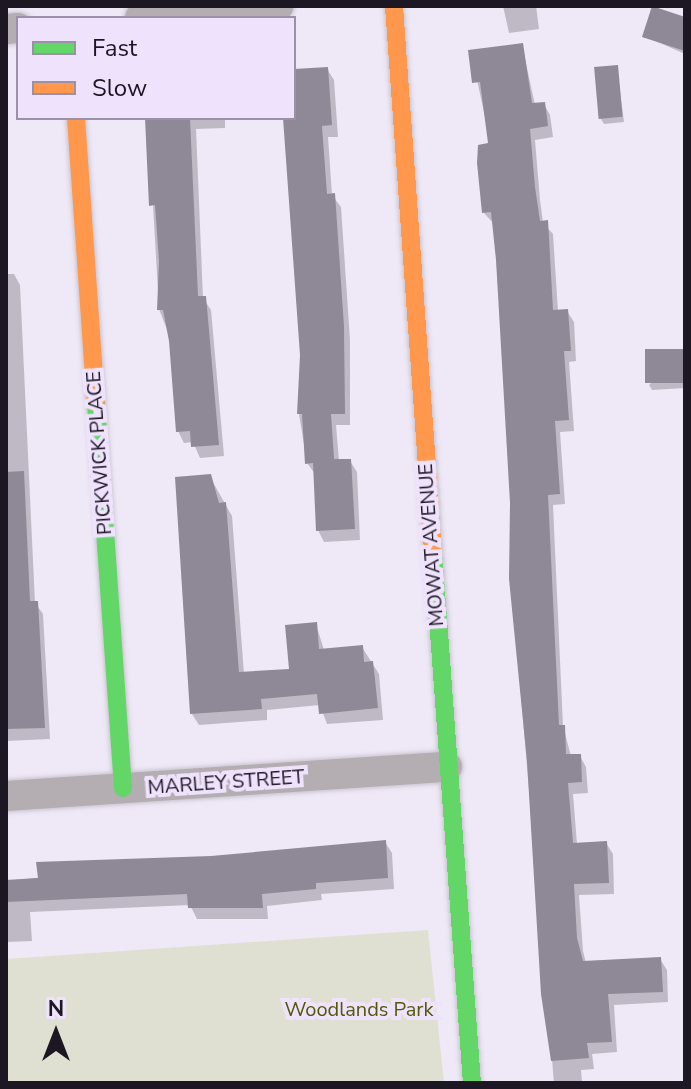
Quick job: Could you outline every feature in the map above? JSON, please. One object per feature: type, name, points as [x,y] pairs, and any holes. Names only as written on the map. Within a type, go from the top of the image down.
[{"type":"street","points":[[163,16],[278,6]]},
{"type":"street","name":"MOWAT AVENUE","points":[[394,6],[472,1083]]},
{"type":"street","name":"PICKWICK PLACE","points":[[76,120],[123,788]]},
{"type":"street","name":"MARLEY STREET","points":[[6,796],[447,767]]},
{"type":"green space","name":"Woodlands Park","points":[[428,930],[444,1083],[6,1083],[6,959]]},
{"type":"building","points":[[652,6],[685,17],[685,51],[642,37]]},
{"type":"building","points":[[523,43],[532,103],[545,102],[548,126],[530,129],[535,187],[540,221],[548,220],[553,310],[568,309],[571,351],[564,351],[569,420],[555,421],[560,494],[548,495],[559,725],[565,725],[566,754],[581,754],[582,782],[568,783],[573,843],[607,841],[609,883],[574,884],[577,938],[583,961],[661,957],[663,992],[608,994],[612,1042],[587,1043],[589,1058],[551,1061],[541,994],[527,761],[509,579],[510,503],[496,260],[491,212],[482,213],[477,163],[478,145],[488,143],[480,82],[472,83],[468,50]]},
{"type":"building","points":[[618,65],[623,117],[599,119],[594,67]]},
{"type":"building","points":[[328,67],[332,125],[322,126],[327,194],[335,193],[344,327],[345,414],[331,414],[334,459],[351,459],[355,529],[316,531],[313,463],[305,464],[302,414],[297,414],[300,355],[283,120],[296,120],[296,69]]},
{"type":"building","points":[[145,120],[190,120],[198,296],[206,296],[219,445],[191,447],[190,431],[176,432],[169,341],[163,310],[157,310],[159,261],[155,205],[149,206]]},
{"type":"building","points":[[645,349],[685,349],[685,383],[645,383]]},
{"type":"building","points":[[24,471],[30,601],[38,601],[45,728],[6,729],[6,472]]},
{"type":"building","points":[[211,474],[219,503],[226,502],[239,672],[289,669],[285,625],[317,622],[319,649],[363,645],[364,662],[373,661],[378,708],[319,714],[317,694],[261,699],[262,709],[190,714],[175,477]]},
{"type":"building","points":[[386,840],[388,878],[316,883],[316,889],[262,894],[263,908],[188,908],[187,894],[6,902],[6,880],[38,878],[36,862],[211,856]]},
{"type":"traffic: fast","points":[[96,402],[123,788]]},
{"type":"traffic: fast","points":[[433,550],[472,1083]]},
{"type":"traffic: slow","points":[[394,6],[433,550]]},
{"type":"traffic: slow","points":[[76,120],[96,402]]}]
